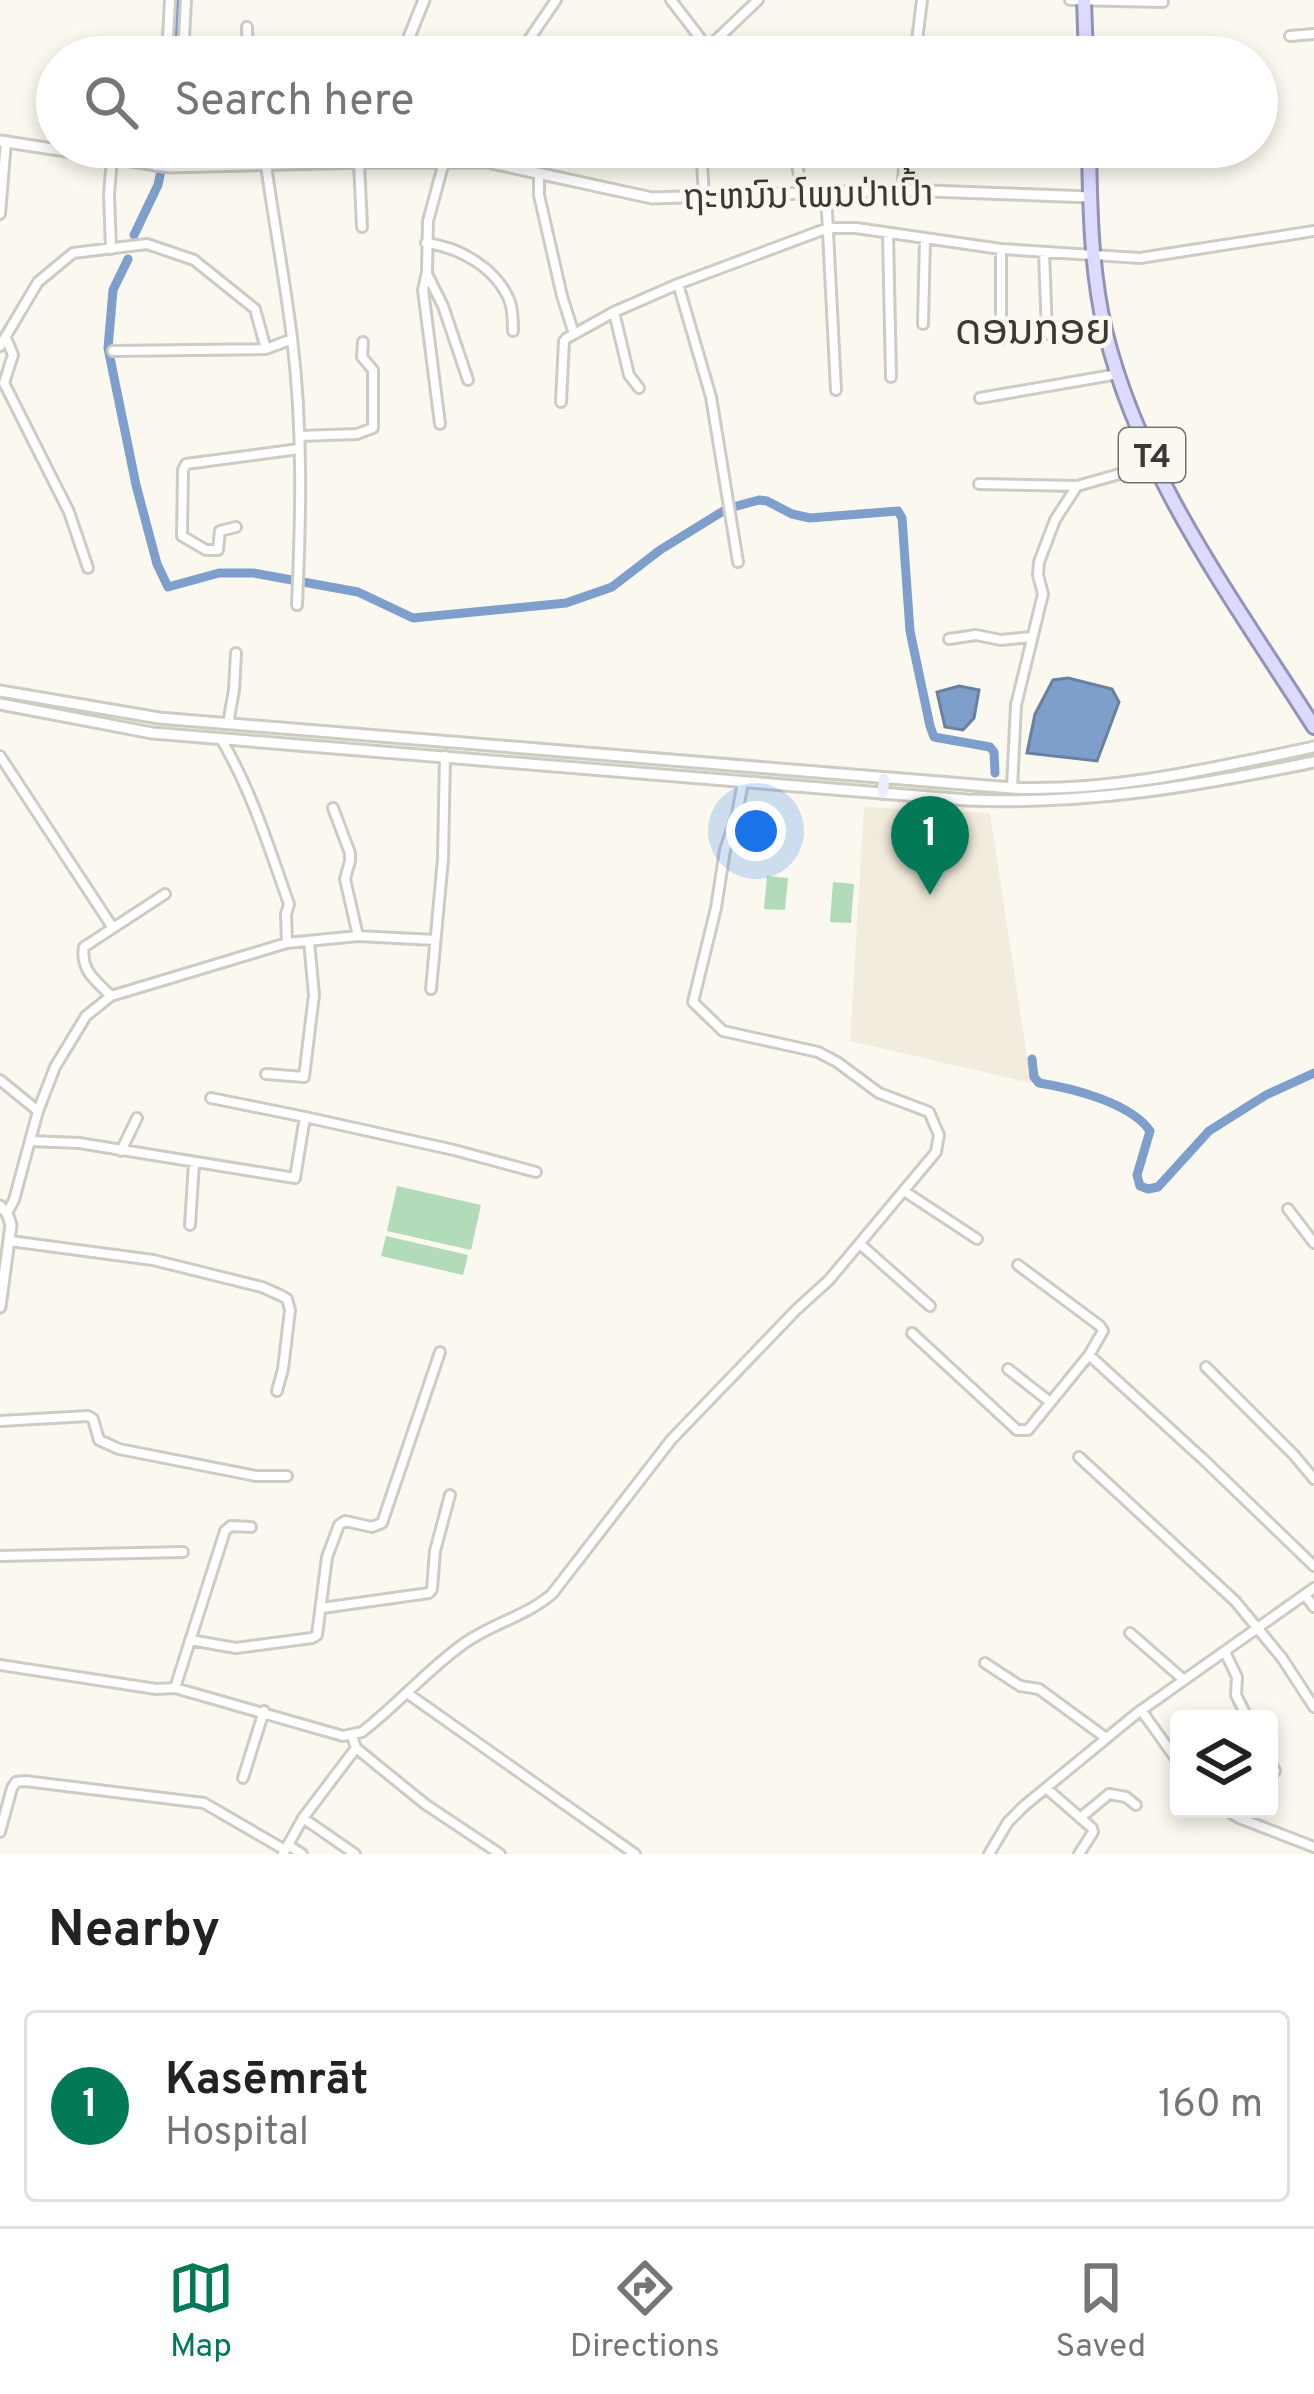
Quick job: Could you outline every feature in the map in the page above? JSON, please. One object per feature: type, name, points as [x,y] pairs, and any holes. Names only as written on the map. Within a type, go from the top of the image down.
[{"type":"main road","points":[[1084,0],[1085,36]]},
{"type":"main road","name":"T4","points":[[1089,168],[1104,326],[1118,374],[1156,464],[1208,560],[1314,727]]},
{"type":"main road","points":[[883,793],[884,779]]},
{"type":"street","points":[[168,36],[170,0]]},
{"type":"street","points":[[184,36],[186,0]]},
{"type":"street","points":[[409,36],[424,0]]},
{"type":"street","points":[[531,36],[556,0]]},
{"type":"street","points":[[670,0],[698,36]]},
{"type":"street","points":[[719,36],[758,0]]},
{"type":"street","points":[[918,36],[922,0]]},
{"type":"street","points":[[1070,0],[1163,2]]},
{"type":"street","points":[[247,27],[247,36]]},
{"type":"street","points":[[1290,36],[1314,34]]},
{"type":"street","points":[[0,214],[3,141]]},
{"type":"street","name":"ຖະຫນົນ ໂພນປ່າເປົ້າ","points":[[3,141],[36,146]]},
{"type":"street","points":[[111,168],[111,249]]},
{"type":"street","points":[[263,168],[292,339],[300,436],[297,605]]},
{"type":"street","points":[[362,168],[362,226]]},
{"type":"street","points":[[440,424],[423,290],[428,221],[443,168]]},
{"type":"street","name":"ຖະຫນົນ ໂພນປ່າເປົ້າ","points":[[516,168],[652,198],[902,190],[1090,197]]},
{"type":"street","points":[[702,168],[704,196]]},
{"type":"street","points":[[798,168],[803,193]]},
{"type":"street","points":[[902,190],[904,168]]},
{"type":"street","points":[[539,173],[539,195],[574,334]]},
{"type":"street","points":[[826,192],[836,390]]},
{"type":"street","points":[[561,402],[564,341],[574,334],[678,284],[828,228],[1001,249],[1140,258],[1314,231]]},
{"type":"street","points":[[888,234],[891,377]]},
{"type":"street","points":[[923,324],[925,239]]},
{"type":"street","points":[[426,243],[449,245],[470,256],[496,282],[509,299],[513,332]]},
{"type":"street","points":[[88,568],[69,512],[4,383],[13,356],[2,341],[38,282],[73,253],[146,244],[194,260],[255,309],[266,349]]},
{"type":"street","points":[[1001,249],[1001,340]]},
{"type":"street","points":[[1044,252],[1047,334]]},
{"type":"street","points":[[427,272],[468,380]]},
{"type":"street","points":[[678,284],[711,398],[738,562]]},
{"type":"street","points":[[614,312],[626,366],[639,388]]},
{"type":"street","points":[[113,351],[266,349],[292,339]]},
{"type":"street","points":[[300,436],[357,434],[373,428],[373,370],[362,357],[363,342]]},
{"type":"street","points":[[980,398],[1118,374]]},
{"type":"street","points":[[236,527],[220,530],[218,550],[206,550],[182,536],[186,464],[299,449]]},
{"type":"street","points":[[979,484],[1077,486],[1156,464]]},
{"type":"street","points":[[1012,788],[1016,705],[1043,594],[1038,568],[1044,544],[1077,486]]},
{"type":"street","points":[[949,639],[976,635],[1001,640],[1031,638]]},
{"type":"street","points":[[228,724],[236,653]]},
{"type":"street","points":[[0,692],[159,718],[1054,790],[1184,775],[1314,747]]},
{"type":"street","points":[[0,704],[152,733],[967,800],[1057,802],[1187,788],[1314,762]]},
{"type":"street","points":[[220,738],[263,827],[289,904],[287,943]]},
{"type":"street","points":[[0,756],[113,928]]},
{"type":"street","points":[[431,989],[443,859],[446,756]]},
{"type":"street","points":[[0,1665],[175,1688],[352,1736],[385,1714],[462,1645],[552,1594],[671,1440],[860,1244],[936,1152],[935,1122],[928,1112],[879,1093],[818,1052],[723,1030],[693,1002],[743,782]]},
{"type":"street","points":[[333,808],[350,853],[345,879],[358,936]]},
{"type":"street","points":[[110,996],[86,970],[84,947],[165,894]]},
{"type":"street","points":[[0,1307],[11,1225],[4,1209],[14,1199],[38,1111],[65,1046],[86,1016],[110,996],[287,943],[358,936],[435,940]]},
{"type":"street","points":[[266,1074],[304,1077],[314,994],[310,941]]},
{"type":"street","points":[[0,1080],[38,1111]]},
{"type":"street","points":[[211,1099],[536,1172]]},
{"type":"street","points":[[121,1151],[137,1118]]},
{"type":"street","points":[[30,1141],[79,1143],[295,1178],[305,1118]]},
{"type":"street","points":[[190,1225],[194,1163]]},
{"type":"street","points":[[904,1191],[977,1239]]},
{"type":"street","points":[[1288,1209],[1314,1243]]},
{"type":"street","points":[[10,1241],[154,1260],[282,1296],[290,1310],[277,1391]]},
{"type":"street","points":[[860,1244],[930,1306]]},
{"type":"street","points":[[912,1333],[1017,1430],[1028,1430],[1103,1331],[1018,1265]]},
{"type":"street","points":[[190,1640],[236,1648],[312,1638],[319,1629],[327,1557],[339,1525],[345,1521],[372,1527],[382,1523],[440,1352]]},
{"type":"street","points":[[1089,1355],[1314,1566]]},
{"type":"street","points":[[1206,1367],[1314,1479]]},
{"type":"street","points":[[1008,1369],[1050,1402]]},
{"type":"street","points":[[0,1421],[88,1416],[99,1440],[118,1449],[256,1476],[287,1476]]},
{"type":"street","points":[[1079,1457],[1235,1601],[1314,1707]]},
{"type":"street","points":[[322,1608],[429,1593],[450,1495]]},
{"type":"street","points":[[175,1688],[225,1531],[231,1526],[251,1527]]},
{"type":"street","points":[[0,1556],[183,1552]]},
{"type":"street","points":[[991,1853],[1009,1822],[1141,1710],[1310,1591],[1314,1607]]},
{"type":"street","points":[[1130,1633],[1184,1680]]},
{"type":"street","points":[[1225,1652],[1238,1677],[1236,1695],[1244,1710]]},
{"type":"street","points":[[985,1663],[1020,1686],[1039,1689],[1106,1738]]},
{"type":"street","points":[[407,1693],[635,1854]]},
{"type":"street","points":[[1141,1710],[1170,1750]]},
{"type":"street","points":[[243,1778],[264,1712]]},
{"type":"street","points":[[352,1736],[356,1748],[425,1804],[500,1854]]},
{"type":"street","points":[[286,1850],[303,1818],[356,1748]]},
{"type":"street","points":[[0,1832],[12,1788],[26,1781],[204,1803],[286,1850],[302,1854]]},
{"type":"street","points":[[1046,1788],[1093,1830],[1079,1854]]},
{"type":"street","points":[[1080,1818],[1109,1794],[1126,1797],[1136,1805]]},
{"type":"street","points":[[303,1818],[355,1854]]},
{"type":"street","points":[[1242,1818],[1314,1847]]},
{"type":"shaded area","points":[[864,807],[990,813],[1031,1083],[850,1041]]},
{"type":"green space","points":[[767,876],[788,878],[785,910],[764,909]]},
{"type":"green space","points":[[833,882],[854,884],[851,923],[830,922]]},
{"type":"green space","points":[[397,1186],[481,1205],[471,1250],[387,1231]]},
{"type":"green space","points":[[386,1236],[468,1255],[463,1275],[381,1256]]},
{"type":"water","points":[[1068,678],[1112,689],[1119,702],[1097,761],[1027,753],[1035,714],[1053,680]]},
{"type":"water","points":[[959,686],[979,690],[974,718],[963,730],[945,727],[937,692]]},
{"type":"waterway","points":[[175,36],[178,0]]},
{"type":"waterway","points":[[134,235],[162,168]]},
{"type":"waterway","points":[[128,259],[113,290],[108,348],[136,485],[157,564],[168,587],[219,573],[253,573],[358,592],[413,618],[566,603],[612,587],[725,510]]},
{"type":"waterway","points":[[733,507],[767,501],[810,518],[898,511],[910,631],[934,737],[990,747],[995,773]]},
{"type":"waterway","points":[[1032,1059],[1039,1083],[1115,1105],[1150,1131],[1137,1175],[1140,1186],[1148,1189],[1158,1187],[1209,1131],[1266,1095],[1314,1073]]},
{"type":"place","name":"Kasēmrāt","points":[[930,895]]},
{"type":"district","name":"ດອນກອຍ","points":[[1033,329]]}]
